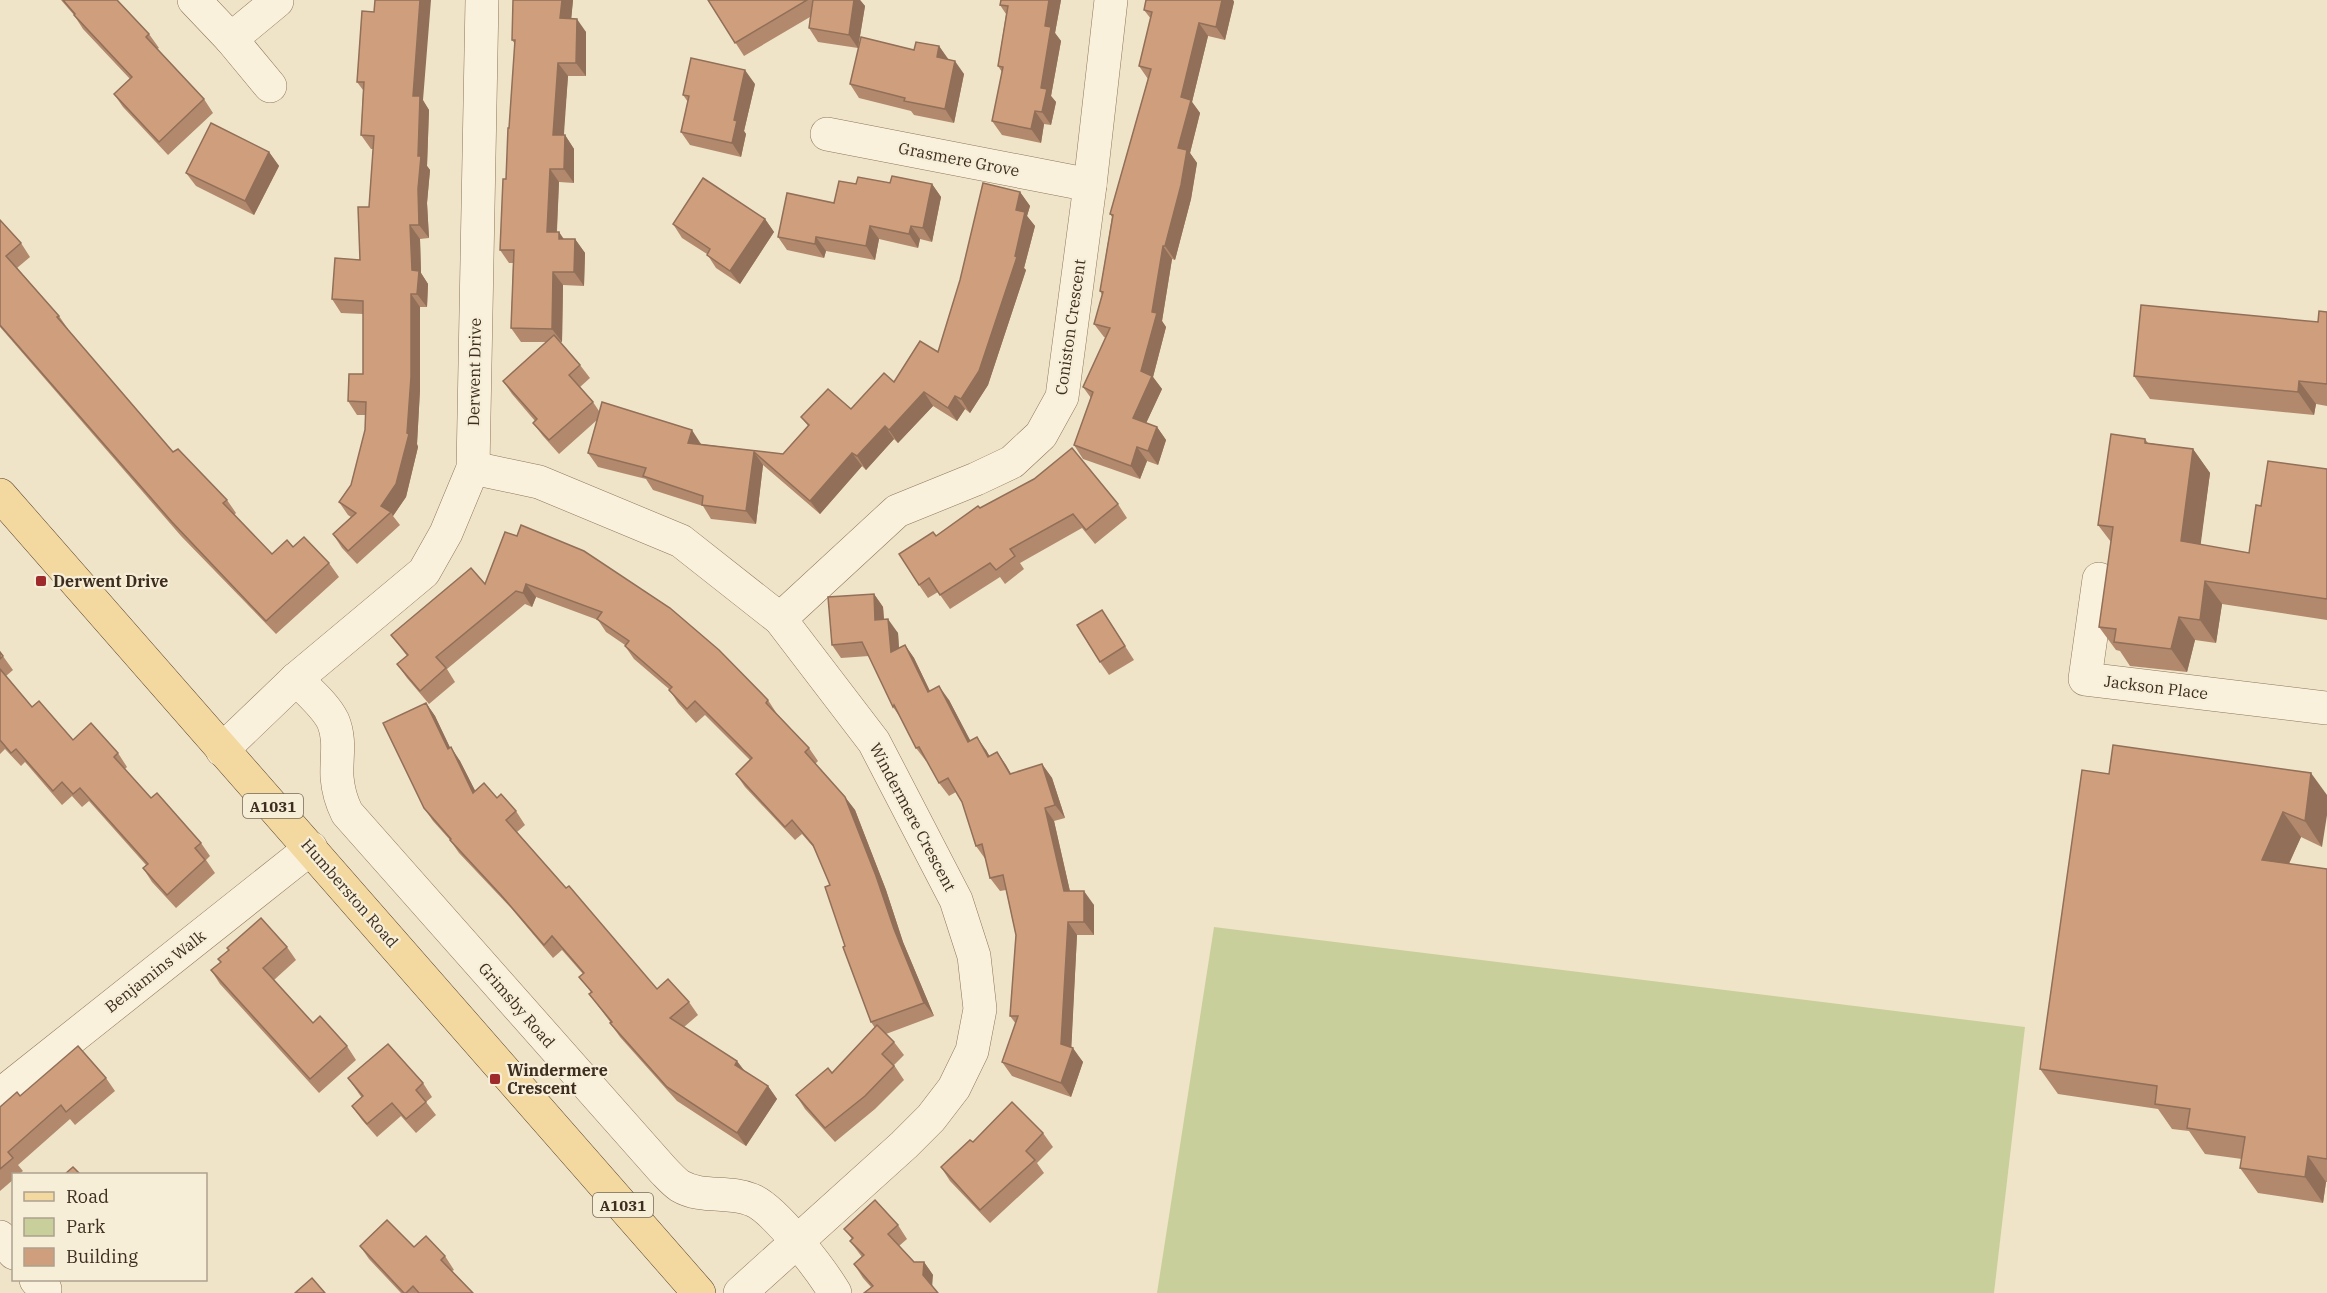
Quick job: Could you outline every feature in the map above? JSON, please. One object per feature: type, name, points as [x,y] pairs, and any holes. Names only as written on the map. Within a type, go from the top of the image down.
[{"type":"main road","name":"Humberston Road","points":[[0,495],[699,1293]]},
{"type":"street","points":[[194,0],[231,39],[270,86]]},
{"type":"street","name":"Derwent Drive","points":[[222,750],[296,679],[424,572],[446,533],[473,468],[482,0]]},
{"type":"street","name":"Coniston Crescent","points":[[780,619],[897,511],[1012,462],[1041,435],[1062,397],[1090,186],[1111,0]]},
{"type":"street","points":[[231,39],[277,1]]},
{"type":"street","name":"Grasmere Grove","points":[[827,134],[1090,186]]},
{"type":"street","name":"Windermere Crescent","points":[[473,468],[539,482],[681,541],[780,619],[874,742],[956,900],[974,956],[980,1009],[972,1050],[954,1088],[931,1118],[740,1293]]},
{"type":"street","name":"Jackson Place","points":[[2099,579],[2085,679],[2327,708]]},
{"type":"street","name":"Grimsby Road","points":[[296,679],[322,704],[333,722],[338,741],[339,796],[347,813],[663,1170],[680,1186],[691,1190],[701,1193],[728,1193],[754,1200],[766,1209],[822,1271],[835,1293]]},
{"type":"street","name":"Benjamins Walk","points":[[0,1095],[311,848]]},
{"type":"street","points":[[0,1237],[12,1251]]},
{"type":"green space","points":[[1214,927],[2025,1027],[1994,1293],[1157,1293]]},
{"type":"building","points":[[63,0],[117,0],[149,34],[146,37],[204,99],[159,142],[114,94],[132,77],[74,15]]},
{"type":"building","points":[[375,0],[420,0],[413,96],[420,96],[419,225],[410,225],[412,270],[419,271],[417,294],[411,294],[411,377],[407,433],[409,434],[396,484],[381,506],[391,512],[348,551],[333,534],[356,513],[339,502],[351,485],[365,430],[366,402],[348,401],[349,374],[363,374],[363,301],[332,299],[335,258],[360,260],[358,207],[369,207],[374,136],[361,135],[364,82],[357,82],[362,11],[374,12]]},
{"type":"building","points":[[513,0],[562,0],[560,18],[577,19],[576,63],[558,63],[553,135],[565,135],[564,169],[550,169],[547,232],[559,232],[559,239],[575,239],[574,272],[553,272],[552,329],[511,328],[514,250],[500,250],[503,179],[506,179],[515,40],[512,40]]},
{"type":"building","points":[[708,0],[807,0],[735,43]]},
{"type":"building","points":[[813,0],[854,0],[849,35],[809,28]]},
{"type":"building","points":[[1001,0],[1049,0],[1045,26],[1051,27],[1041,88],[1047,89],[1042,112],[1035,111],[1031,129],[992,121],[1003,67],[998,66],[1008,6],[1000,5]]},
{"type":"building","points":[[1146,0],[1222,0],[1216,27],[1199,23],[1181,97],[1191,100],[1178,148],[1187,150],[1181,185],[1165,246],[1163,246],[1152,312],[1157,313],[1141,371],[1152,376],[1133,418],[1157,427],[1148,451],[1137,447],[1131,466],[1074,445],[1093,392],[1083,387],[1110,328],[1094,324],[1103,292],[1100,291],[1113,215],[1110,214],[1151,69],[1139,66],[1152,12],[1144,10]]},
{"type":"building","points":[[861,37],[914,50],[916,42],[939,46],[937,57],[955,61],[945,109],[904,101],[905,98],[850,84]]},
{"type":"building","points":[[691,58],[745,70],[734,120],[737,121],[732,143],[681,132],[689,96],[683,95]]},
{"type":"building","points":[[211,123],[269,152],[245,201],[186,173]]},
{"type":"building","points":[[892,176],[932,184],[923,228],[911,226],[909,234],[870,226],[866,246],[816,237],[815,244],[778,237],[787,193],[834,203],[839,181],[856,184],[858,177],[890,183]]},
{"type":"building","points":[[703,178],[765,219],[730,271],[707,255],[710,249],[673,224]]},
{"type":"building","points":[[983,183],[1020,192],[1016,210],[1025,212],[1015,256],[1017,257],[979,371],[961,399],[955,396],[948,408],[924,392],[889,430],[885,426],[857,456],[852,453],[810,501],[754,452],[746,511],[702,505],[703,496],[643,476],[646,468],[588,453],[602,402],[692,430],[688,443],[783,454],[809,425],[801,417],[828,389],[851,409],[884,373],[894,382],[920,341],[938,352],[960,280]]},
{"type":"building","points":[[0,220],[21,243],[6,256],[173,452],[178,449],[227,500],[223,503],[272,554],[287,540],[293,547],[304,537],[329,563],[266,621],[172,522],[0,325]]},
{"type":"building","points":[[2141,305],[2318,322],[2319,311],[2327,312],[2327,384],[2299,381],[2298,392],[2134,376]]},
{"type":"building","points":[[554,335],[580,365],[569,375],[593,402],[549,440],[533,423],[537,419],[503,381]]},
{"type":"building","points":[[2111,434],[2145,439],[2145,443],[2193,449],[2181,541],[2249,553],[2256,505],[2261,506],[2268,461],[2327,469],[2327,599],[2205,581],[2200,620],[2179,617],[2171,649],[2114,642],[2116,629],[2099,627],[2113,527],[2098,525]]},
{"type":"building","points":[[1072,448],[1118,504],[1086,530],[1073,514],[1010,549],[1015,556],[996,570],[990,563],[940,595],[929,578],[919,585],[899,554],[933,532],[936,536],[978,506],[980,508],[1034,479]]},
{"type":"building","points":[[521,525],[584,551],[670,608],[719,650],[768,700],[766,703],[809,748],[805,752],[845,797],[924,1003],[871,1022],[843,947],[845,946],[825,887],[830,885],[813,845],[792,820],[785,827],[736,774],[752,758],[695,701],[687,709],[669,690],[672,687],[625,646],[629,641],[597,619],[602,612],[526,584],[523,593],[516,591],[436,657],[446,668],[420,691],[397,664],[408,655],[391,635],[471,568],[485,584],[505,532],[517,536]]},
{"type":"building","points":[[874,594],[875,620],[888,619],[891,652],[905,645],[928,692],[939,686],[968,742],[977,737],[988,757],[997,752],[1010,774],[1042,764],[1055,805],[1045,808],[1064,891],[1084,891],[1084,922],[1068,922],[1061,1044],[1073,1048],[1061,1083],[1002,1062],[1018,1016],[1010,1016],[1016,935],[1003,875],[990,878],[982,844],[976,846],[962,802],[948,778],[939,783],[919,747],[916,748],[894,705],[893,707],[862,642],[832,645],[828,597]]},
{"type":"building","points":[[1102,610],[1125,646],[1100,662],[1077,625]]},
{"type":"building","points":[[0,669],[32,707],[39,701],[73,740],[91,723],[118,753],[114,757],[151,798],[157,793],[201,843],[195,848],[205,860],[167,895],[143,868],[148,864],[80,788],[73,794],[62,782],[53,791],[16,749],[11,753],[0,740]]},
{"type":"building","points":[[426,703],[473,793],[484,783],[497,798],[501,794],[516,811],[506,820],[566,888],[569,886],[657,989],[668,979],[689,1002],[670,1018],[737,1061],[735,1065],[768,1086],[737,1133],[667,1087],[610,1023],[612,1022],[589,994],[592,992],[579,977],[584,973],[552,936],[544,945],[424,808],[383,723]]},
{"type":"building","points":[[2113,745],[2311,773],[2305,821],[2283,812],[2262,860],[2327,869],[2327,1159],[2308,1156],[2305,1177],[2240,1168],[2245,1137],[2187,1128],[2190,1109],[2155,1104],[2157,1086],[2040,1069],[2082,770],[2109,774]]},
{"type":"building","points":[[261,918],[287,947],[263,968],[313,1023],[320,1016],[347,1046],[310,1079],[211,970],[221,962],[218,959],[229,950],[227,948]]},
{"type":"building","points":[[877,1025],[894,1042],[882,1054],[894,1066],[865,1096],[825,1128],[796,1095],[828,1068],[832,1073]]},
{"type":"building","points":[[388,1044],[423,1083],[416,1090],[426,1102],[406,1119],[392,1103],[367,1124],[352,1106],[363,1096],[348,1078]]},
{"type":"building","points":[[78,1046],[106,1078],[66,1112],[61,1105],[8,1152],[13,1158],[0,1169],[0,1107],[17,1092],[20,1096]]},
{"type":"building","points":[[1012,1102],[1043,1133],[1026,1151],[1035,1160],[980,1210],[941,1167],[970,1140],[973,1142]]},
{"type":"building","points":[[73,1167],[79,1173],[66,1173]]},
{"type":"building","points":[[875,1200],[898,1225],[888,1234],[914,1262],[924,1262],[923,1275],[938,1293],[864,1293],[873,1286],[854,1264],[864,1255],[850,1241],[853,1238],[844,1229]]},
{"type":"building","points":[[387,1220],[414,1247],[426,1236],[445,1256],[441,1260],[473,1293],[419,1293],[413,1286],[404,1293],[360,1246]]},
{"type":"building","points":[[312,1278],[325,1293],[295,1293]]},
{"type":"place","name":"Derwent Drive","points":[[41,581]]},
{"type":"place","name":"Windermere Crescent","points":[[495,1079]]}]
